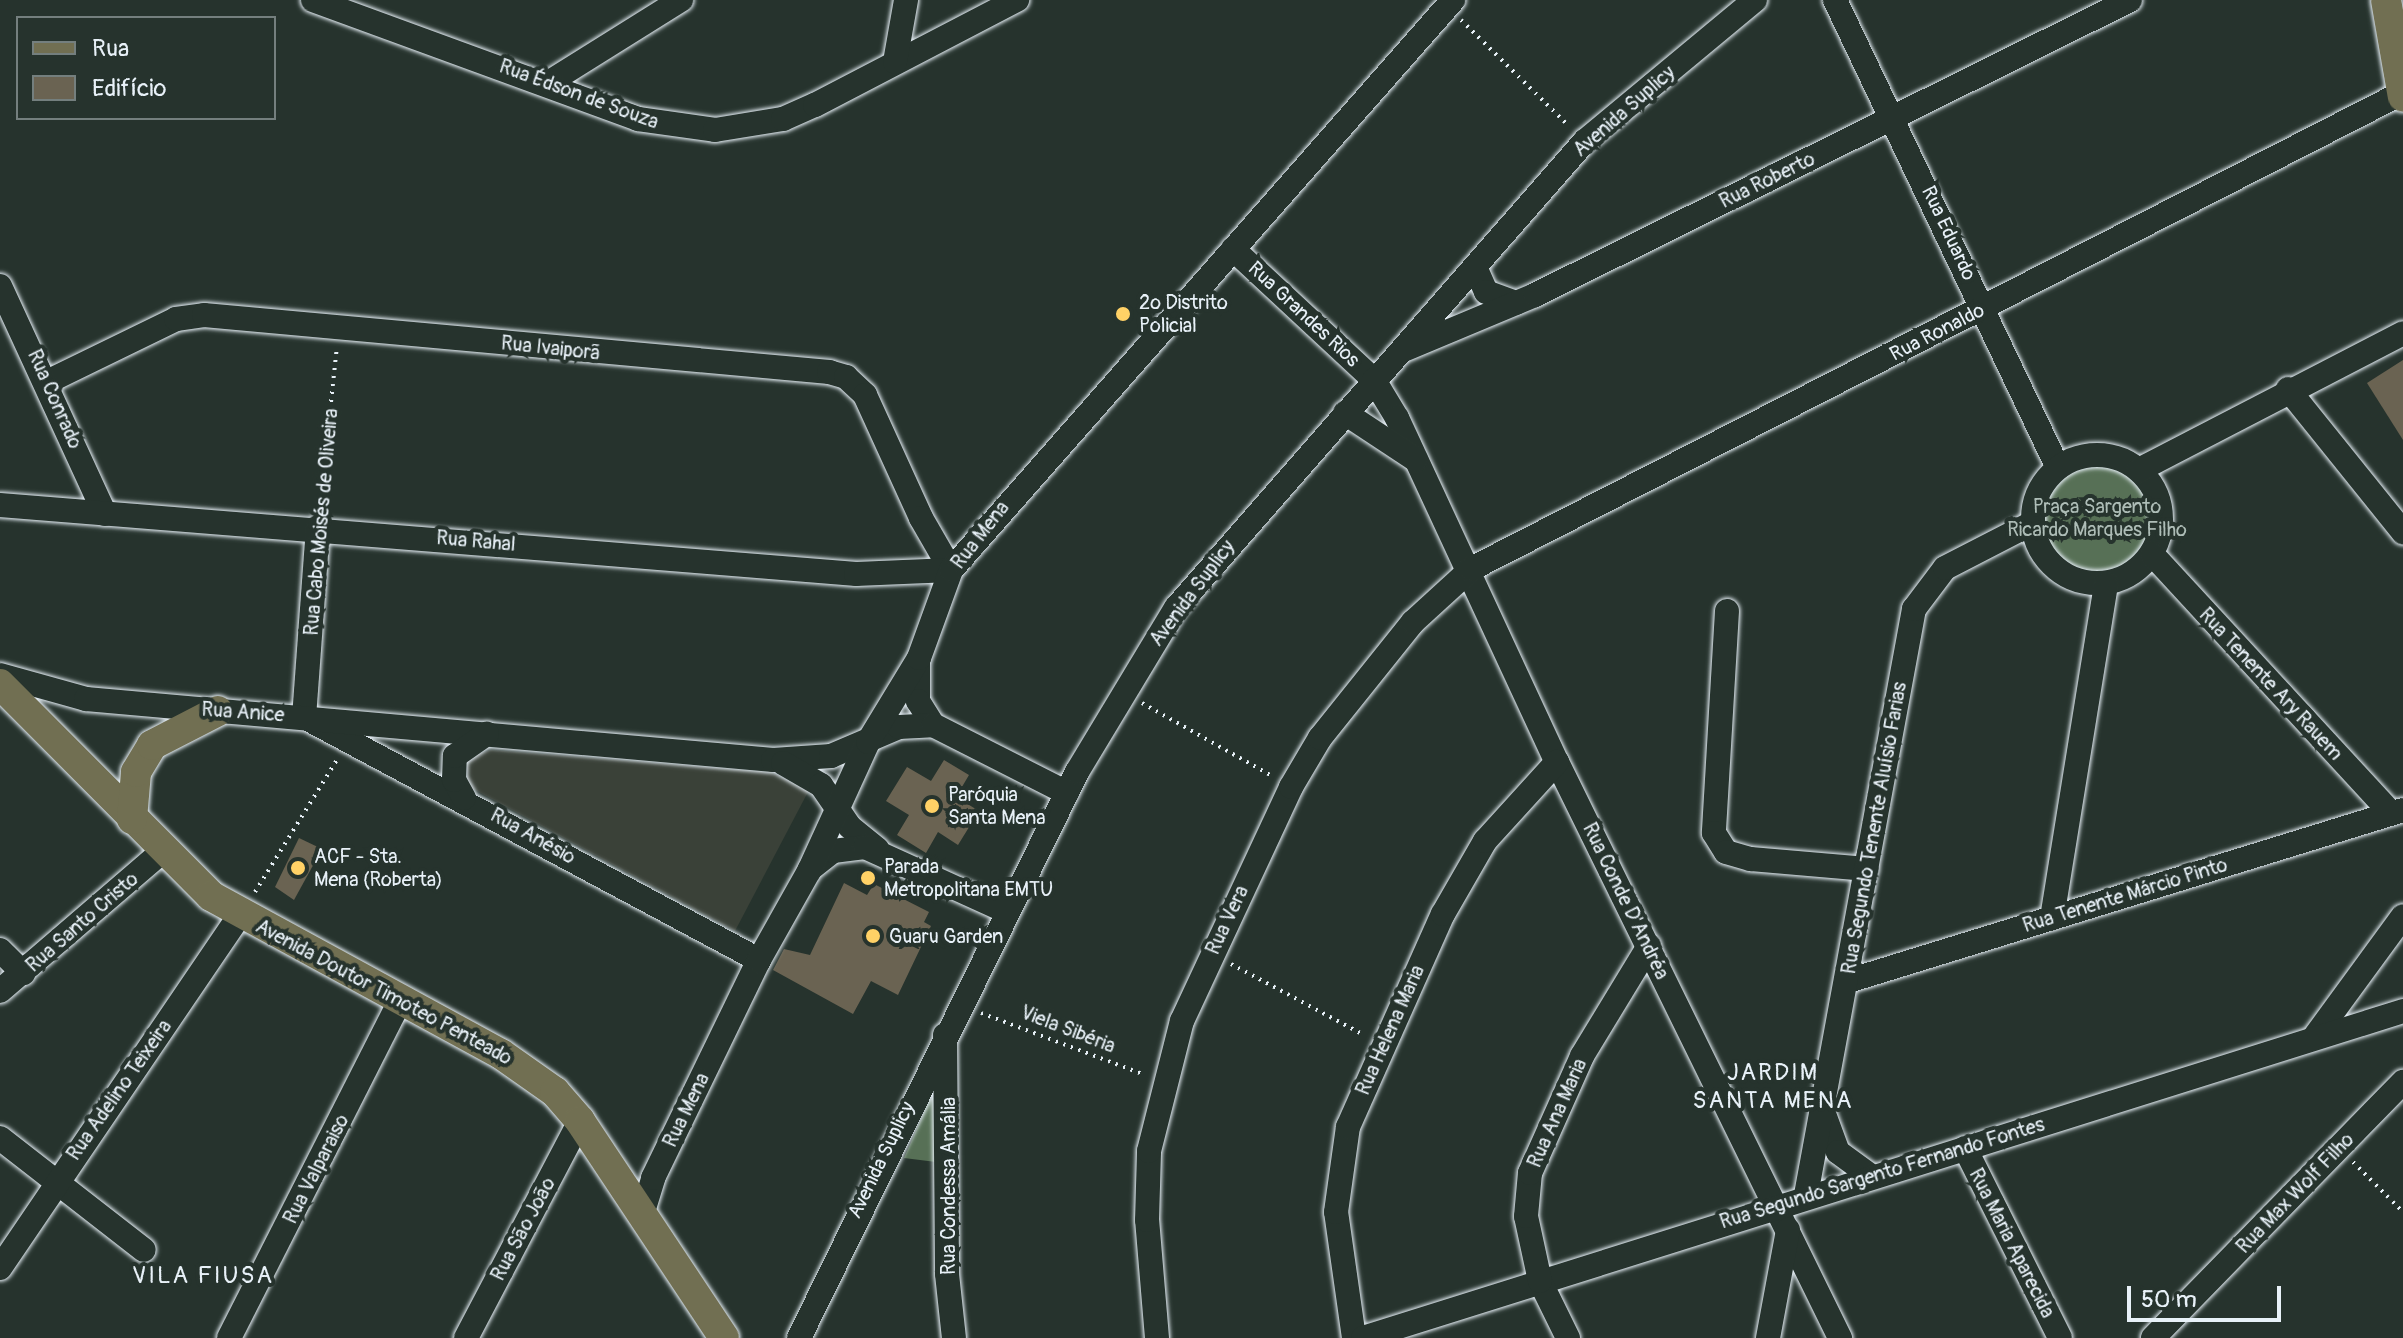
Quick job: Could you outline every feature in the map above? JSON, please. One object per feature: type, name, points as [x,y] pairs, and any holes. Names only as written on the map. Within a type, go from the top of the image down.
[{"type":"main road","points":[[2386,0],[2402,95]]},
{"type":"main road","name":"Avenida Doutor Timoteo Penteado","points":[[0,684],[203,891],[528,1070],[580,1121],[724,1338]]},
{"type":"main road","points":[[132,819],[136,772],[152,745],[218,711]]},
{"type":"street","name":"Rua Édson de Souza","points":[[317,0],[548,83],[638,119],[715,130],[783,119],[1017,0]]},
{"type":"street","points":[[548,83],[681,0]]},
{"type":"street","points":[[895,62],[906,0]]},
{"type":"street","name":"Avenida Suplicy","points":[[780,1338],[803,1327],[1067,793],[1123,692],[1186,596],[1585,141],[1755,0]]},
{"type":"street","name":"Rua Eduardo","points":[[1835,0],[1894,117],[2058,468]]},
{"type":"street","name":"Rua Roberto","points":[[1400,351],[1516,303],[2130,0]]},
{"type":"street","name":"Rua Mena","points":[[642,1215],[653,1178],[759,960],[809,871],[868,742],[919,658],[951,570],[1450,3]]},
{"type":"street","name":"Rua Ronaldo","points":[[1471,569],[2402,95]]},
{"type":"street","name":"Rua Grandes Rios","points":[[1233,249],[1374,380]]},
{"type":"street","points":[[1475,267],[1486,292],[1516,303]]},
{"type":"street","name":"Rua Conrado","points":[[0,286],[49,381],[105,514]]},
{"type":"street","name":"Rua Ivaiporã","points":[[49,381],[188,316],[340,327],[846,377],[865,395],[921,518],[951,570]]},
{"type":"street","points":[[2139,470],[2288,389],[2403,333]]},
{"type":"street","name":"Rua Conde D'Andréa","points":[[1374,380],[1471,569],[1557,762],[1840,1338]]},
{"type":"street","points":[[2288,389],[2403,532]]},
{"type":"street","points":[[1345,413],[1418,461]]},
{"type":"street","points":[[2098,455],[2139,470],[2161,510],[2152,554],[2132,574],[2106,584],[2080,582],[2056,570],[2039,549],[2032,523],[2038,493],[2058,468],[2098,455]]},
{"type":"street","name":"Rua Rahal","points":[[0,505],[318,527],[856,574],[951,570]]},
{"type":"street","name":"Rua Segundo Tenente Aluísio Farias","points":[[1806,1195],[1848,981],[1914,609],[1945,568],[2032,523]]},
{"type":"street","name":"Rua Cabo Moisés de Oliveira","points":[[304,717],[318,527]]},
{"type":"street","name":"Rua Tenente Ary Rauem","points":[[2152,554],[2397,811]]},
{"type":"street","name":"Rua Vera","points":[[1157,1338],[1147,1220],[1149,1151],[1162,1082],[1211,953],[1291,787],[1377,662],[1471,569]]},
{"type":"street","points":[[2052,918],[2106,584]]},
{"type":"street","points":[[1727,611],[1714,833],[1726,852],[1751,859],[1867,869]]},
{"type":"street","points":[[919,658],[918,701],[933,725],[1067,793]]},
{"type":"street","name":"Rua Anice","points":[[0,675],[86,699],[773,760],[831,756],[899,727],[933,725]]},
{"type":"street","name":"Rua Anésio","points":[[304,717],[347,743],[464,798],[759,960]]},
{"type":"street","points":[[464,798],[454,780],[455,756],[470,740],[489,734]]},
{"type":"street","name":"Rua Anice","points":[[773,760],[811,775],[856,834],[880,851]]},
{"type":"street","name":"Rua Helena Maria","points":[[1354,1338],[1338,1249],[1339,1168],[1348,1127],[1381,1043],[1485,841],[1557,762]]},
{"type":"street","name":"Rua Tenente Márcio Pinto","points":[[1848,981],[2397,811]]},
{"type":"street","name":"Rua Santo Cristo","points":[[0,991],[163,851]]},
{"type":"street","points":[[809,871],[833,851],[880,851],[1006,911]]},
{"type":"street","name":"Rua Adelino Teixeira","points":[[0,1268],[54,1183],[241,914]]},
{"type":"street","points":[[2316,1035],[2403,916]]},
{"type":"street","name":"Rua Ana Maria","points":[[1568,1338],[1540,1281],[1526,1216],[1530,1173],[1582,1056],[1649,946]]},
{"type":"street","points":[[0,950],[23,973]]},
{"type":"street","name":"Rua Valparaiso","points":[[229,1338],[401,999]]},
{"type":"street","name":"Rua Segundo Sargento Fernando Fontes","points":[[1363,1338],[1806,1195],[1965,1148],[2316,1035],[2403,1011]]},
{"type":"street","name":"Rua Condessa Amália","points":[[945,1035],[947,1274],[954,1338]]},
{"type":"street","name":"Rua Max Wolf Filho","points":[[2153,1338],[2403,1082]]},
{"type":"street","points":[[1823,1112],[1838,1152],[1870,1175]]},
{"type":"street","name":"Rua São João","points":[[466,1338],[580,1121]]},
{"type":"street","points":[[0,1138],[144,1250]]},
{"type":"street","name":"Rua Maria Aparecida","points":[[1965,1148],[2060,1338]]},
{"type":"street","points":[[1768,1338],[1788,1230]]},
{"type":"path","points":[[1450,3],[1585,141]]},
{"type":"path","name":"Rua Cabo Moisés de Oliveira","points":[[318,527],[340,327]]},
{"type":"path","points":[[1123,692],[1291,787]]},
{"type":"path","points":[[241,914],[347,743]]},
{"type":"path","points":[[1211,953],[1381,1043]]},
{"type":"path","name":"Viela Sibéria","points":[[962,1006],[1162,1082]]},
{"type":"path","points":[[2340,1149],[2403,1212]]},
{"type":"shaded area","points":[[491,750],[770,772],[809,790],[735,931],[468,786],[467,758]]},
{"type":"green space","name":"Praça Sargento Ricardo Marques Filho","points":[[2097,459],[2120,464],[2139,477],[2152,496],[2157,519],[2152,542],[2139,561],[2120,574],[2097,579],[2074,574],[2055,561],[2042,542],[2037,519],[2042,496],[2055,477],[2074,464]]},
{"type":"green space","points":[[934,1097],[936,1162],[904,1158],[929,1101]]},
{"type":"building","points":[[2403,360],[2403,440],[2367,383]]},
{"type":"building","name":"Paróquia Santa Mena","points":[[944,760],[969,775],[956,797],[979,811],[958,845],[938,832],[926,853],[897,835],[909,815],[886,801],[907,767],[931,781]]},
{"type":"building","name":"ACF - Sta. Mena (Roberta)","points":[[299,838],[322,849],[294,900],[275,887]]},
{"type":"building","name":"Guaru Garden","points":[[844,883],[867,895],[874,884],[929,912],[924,922],[931,926],[898,995],[871,981],[853,1014],[773,970],[784,949],[810,955]]},
{"type":"place","name":"2º Distrito Policial","points":[[1123,314]]},
{"type":"place","name":"Paróquia Santa Mena","points":[[932,806]]},
{"type":"place","name":"ACF - Sta. Mena (Roberta)","points":[[298,868]]},
{"type":"place","name":"Parada Metropolitana EMTU","points":[[868,878]]},
{"type":"place","name":"Guaru Garden","points":[[873,936]]},
{"type":"district","name":"JARDIM SANTA MENA","points":[[1773,1087]]},
{"type":"district","name":"VILA FIUSA","points":[[203,1276]]}]
